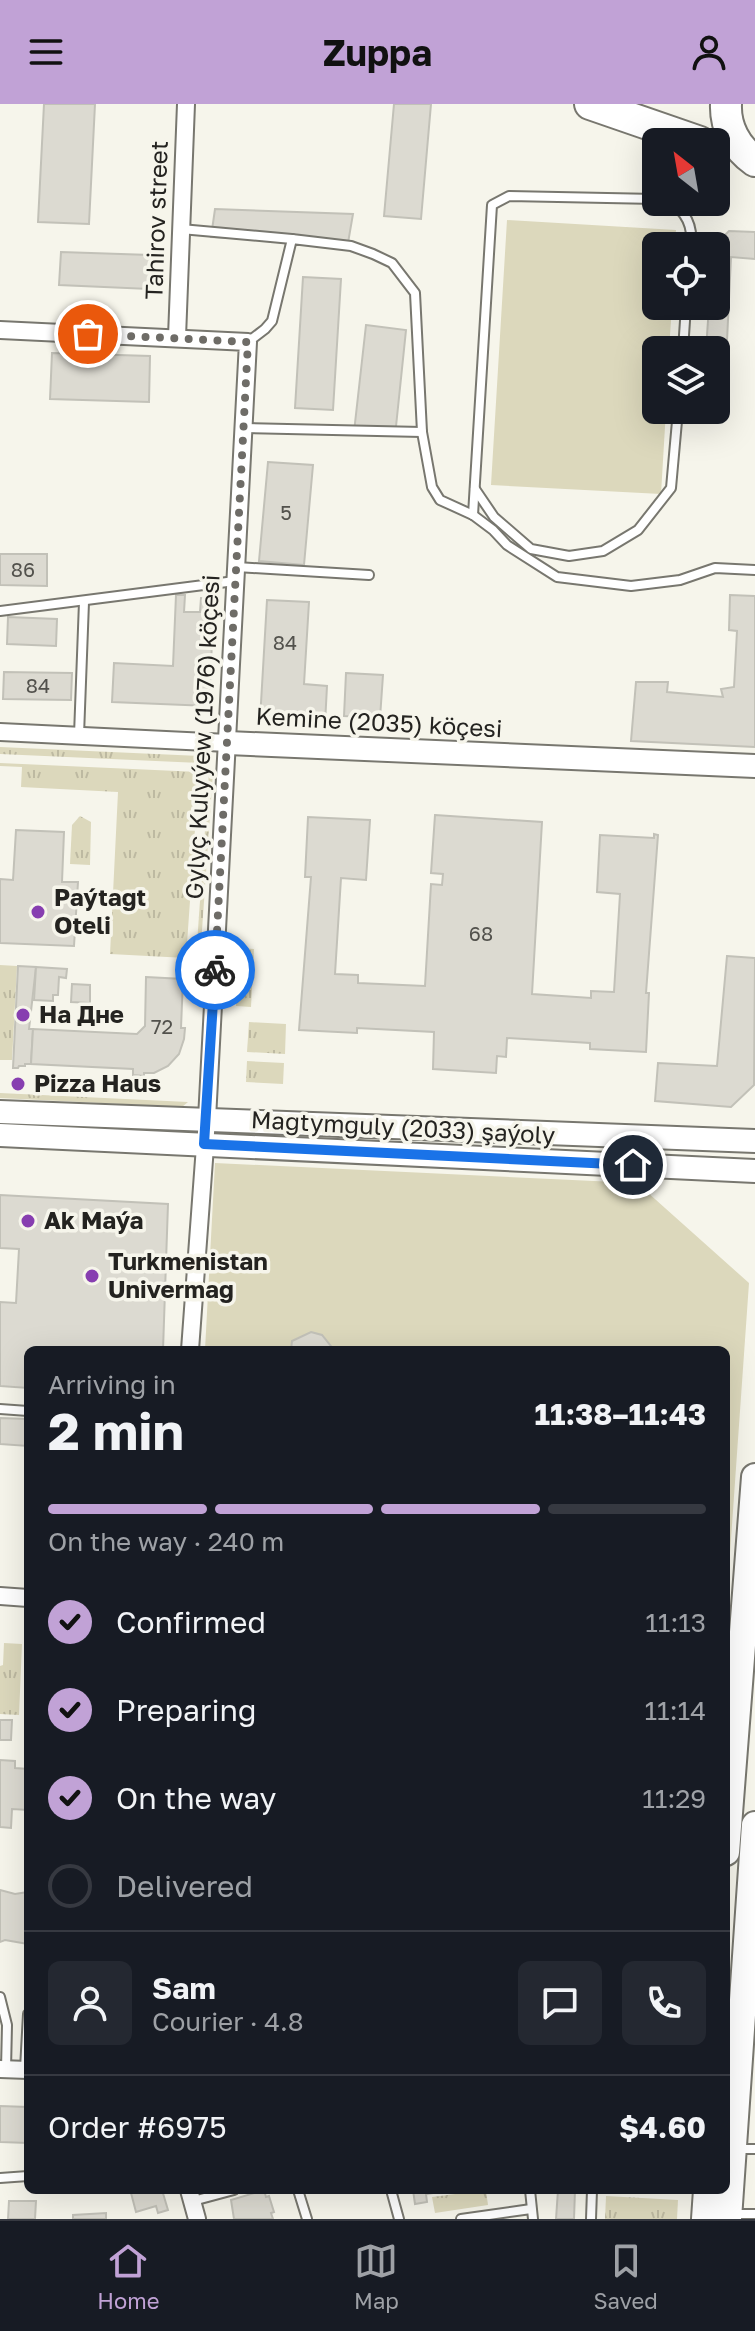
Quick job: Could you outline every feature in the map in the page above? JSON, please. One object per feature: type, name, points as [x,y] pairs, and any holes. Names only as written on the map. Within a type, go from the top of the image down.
[{"type":"highway","points":[[590,104],[659,128]]},
{"type":"highway","points":[[726,104],[732,134],[743,152],[755,161]]},
{"type":"highway","points":[[730,153],[755,161]]},
{"type":"main road","name":"Kemine (2035) köçesi","points":[[228,743],[755,766]]},
{"type":"main road","name":"Magtymguly (2033) şaýoly","points":[[0,1112],[755,1141]]},
{"type":"main road","name":"Magtymguly (2033) şaýoly","points":[[0,1135],[755,1171]]},
{"type":"main road","points":[[730,1800],[755,1477]]},
{"type":"main road","points":[[730,2187],[743,2149],[741,1997],[755,1825]]},
{"type":"main road","points":[[709,2194],[720,2217]]},
{"type":"main road","points":[[720,2217],[728,2194]]},
{"type":"street","name":"Tahirov street","points":[[177,337],[186,104]]},
{"type":"street","points":[[0,330],[248,342]]},
{"type":"street","name":"Gylyç Kulyýew (1976) köçesi","points":[[190,1346],[207,1119],[248,342]]},
{"type":"street","name":"Kemine (2035) köçesi","points":[[0,732],[228,743]]},
{"type":"street","points":[[0,1596],[24,1598]]},
{"type":"street","points":[[3,2069],[24,2070]]},
{"type":"street","points":[[190,2195],[197,2219]]},
{"type":"lane","points":[[473,515],[492,205],[509,196],[642,199]]},
{"type":"lane","points":[[181,229],[351,246],[392,263],[415,293],[422,432],[432,487],[446,503],[473,515],[507,545],[557,577],[631,586],[680,580],[715,568],[755,570]]},
{"type":"lane","points":[[248,342],[272,321],[292,239]]},
{"type":"lane","points":[[474,488],[494,517],[531,549],[569,556],[603,551],[638,530],[671,488],[677,424]]},
{"type":"lane","points":[[243,428],[422,432]]},
{"type":"lane","points":[[0,611],[84,602],[235,574],[369,575]]},
{"type":"lane","points":[[79,736],[84,602]]},
{"type":"lane","points":[[0,1409],[24,1411]]},
{"type":"lane","points":[[0,1997],[7,2025],[3,2069]]},
{"type":"lane","points":[[0,2178],[24,2176]]},
{"type":"lane","points":[[299,2194],[307,2219]]},
{"type":"lane","points":[[392,2194],[399,2219]]},
{"type":"lane","points":[[461,2219],[532,2214],[530,2194]]},
{"type":"lane","points":[[591,2219],[592,2194]]},
{"type":"lane","points":[[720,2217],[755,2214]]},
{"type":"green space","points":[[507,220],[676,230],[642,232],[642,320],[671,320],[670,336],[642,336],[642,424],[665,424],[661,494],[491,485]]},
{"type":"green space","points":[[0,747],[200,756],[200,763],[0,754]]},
{"type":"green space","points":[[0,763],[199,772],[186,958],[110,954],[118,792],[21,787],[22,767],[0,766]]},
{"type":"green space","points":[[209,772],[213,772],[200,959],[196,958]]},
{"type":"green space","points":[[80,816],[91,822],[90,865],[70,864],[72,825]]},
{"type":"green space","points":[[239,948],[254,949],[251,1007],[236,1006]]},
{"type":"green space","points":[[0,965],[17,966],[12,1060],[0,1060]]},
{"type":"green space","points":[[249,1022],[286,1024],[285,1054],[247,1052]]},
{"type":"green space","points":[[247,1061],[284,1063],[283,1084],[246,1082]]},
{"type":"green space","points":[[0,1093],[188,1102],[182,1107],[0,1098]]},
{"type":"green space","points":[[215,1163],[637,1183],[749,1283],[730,1553],[730,1346],[205,1346]]},
{"type":"green space","points":[[4,1643],[22,1644],[19,1715],[0,1714],[0,1666],[3,1665]]},
{"type":"green space","points":[[487,2194],[488,2205],[435,2213],[432,2197]]},
{"type":"green space","points":[[606,2196],[678,2200],[677,2219],[605,2219]]},
{"type":"building","points":[[44,104],[95,104],[89,224],[38,222]]},
{"type":"building","points":[[394,104],[431,104],[421,219],[384,216]]},
{"type":"building","points":[[215,209],[353,214],[348,243],[211,237]]},
{"type":"building","points":[[729,231],[755,232],[755,259],[731,257],[730,278],[730,232]]},
{"type":"building","points":[[61,252],[150,255],[149,289],[59,285]]},
{"type":"building","points":[[303,277],[341,279],[333,410],[295,408]]},
{"type":"building","points":[[708,320],[728,320],[727,336],[707,336]]},
{"type":"building","points":[[366,325],[406,330],[395,436],[354,432]]},
{"type":"building","points":[[52,353],[150,356],[149,402],[50,399]]},
{"type":"building","points":[[268,462],[313,465],[304,565],[259,561]]},
{"type":"building","points":[[0,554],[47,554],[47,586],[0,585]]},
{"type":"building","points":[[176,595],[185,595],[184,612],[200,612],[201,598],[214,599],[209,706],[112,702],[114,663],[173,666]]},
{"type":"building","points":[[730,595],[755,596],[755,747],[631,741],[636,682],[668,682],[667,692],[723,697],[721,689],[734,687],[737,631],[729,630]]},
{"type":"building","points":[[267,600],[309,602],[304,684],[327,686],[325,724],[260,720]]},
{"type":"building","points":[[8,617],[57,619],[56,646],[7,644]]},
{"type":"building","points":[[4,672],[72,673],[71,700],[3,699]]},
{"type":"building","points":[[346,673],[383,675],[380,718],[344,716]]},
{"type":"building","points":[[435,815],[542,822],[532,994],[591,998],[591,991],[614,992],[620,894],[597,892],[600,835],[654,838],[654,834],[658,835],[646,993],[649,993],[646,1052],[590,1049],[590,1043],[507,1038],[506,1057],[497,1056],[496,1073],[433,1069],[434,1032],[357,1028],[357,1033],[299,1030],[311,877],[305,877],[308,817],[370,820],[366,880],[341,878],[335,974],[358,975],[358,983],[425,986],[431,884],[442,885],[443,874],[431,873]]},
{"type":"building","name":"Paýtagt Oteli","points":[[16,830],[64,832],[62,882],[78,882],[74,946],[0,943],[0,879],[13,880]]},
{"type":"building","points":[[727,956],[755,958],[754,1085],[731,1107],[655,1101],[658,1063],[717,1066]]},
{"type":"building","name":"На Дне","points":[[18,966],[36,967],[29,1029],[33,1029],[31,1064],[13,1068]]},
{"type":"building","points":[[36,967],[67,969],[66,978],[59,977],[58,995],[53,995],[53,1001],[34,1000]]},
{"type":"building","points":[[146,977],[183,979],[181,1028],[185,1028],[184,1039],[179,1054],[168,1066],[154,1073],[144,1073],[144,1076],[133,1075],[133,1069],[31,1064],[33,1029],[137,1034],[145,1026]]},
{"type":"building","points":[[72,984],[90,985],[90,1003],[71,1002]]},
{"type":"building","name":"Turkmenistan Univermag","points":[[0,1195],[168,1204],[163,1346],[24,1346],[24,1388],[0,1386],[0,1302],[16,1303],[19,1249],[0,1248]]},
{"type":"building","points":[[311,1332],[322,1335],[331,1346],[291,1346],[292,1341]]},
{"type":"building","points":[[0,1418],[24,1419],[24,1446],[0,1444]]},
{"type":"building","points":[[0,1720],[12,1720],[11,1740],[0,1740]]},
{"type":"building","points":[[0,1760],[15,1761],[15,1768],[24,1769],[24,1810],[12,1809],[11,1828],[0,1827]]},
{"type":"building","points":[[0,1890],[24,1893],[24,1943],[0,1942]]},
{"type":"building","points":[[0,2106],[24,2107],[24,2143],[0,2142]]},
{"type":"building","points":[[131,2194],[163,2194],[168,2210],[158,2213],[156,2206],[136,2212]]},
{"type":"building","points":[[251,2194],[265,2194],[269,2196],[273,2219],[234,2219],[231,2200]]},
{"type":"building","points":[[414,2194],[426,2194],[427,2202],[415,2204]]},
{"type":"building","points":[[558,2194],[575,2194],[574,2219],[556,2219]]},
{"type":"building","points":[[9,2201],[36,2201],[35,2219],[8,2219]]},
{"type":"building","points":[[106,2213],[106,2219],[73,2219],[73,2215]]},
{"type":"way so far","points":[[88,334],[248,342],[215,970]]},
{"type":"place","name":"Paýtagt Oteli","points":[[38,912]]},
{"type":"place","name":"На Дне","points":[[23,1015]]},
{"type":"place","name":"Pizza Haus","points":[[18,1084]]},
{"type":"place","name":"Ak Maýa","points":[[28,1221]]},
{"type":"place","name":"Turkmenistan Univermag","points":[[92,1276]]},
{"type":"route","points":[[215,970],[204,1144],[633,1165]]}]
